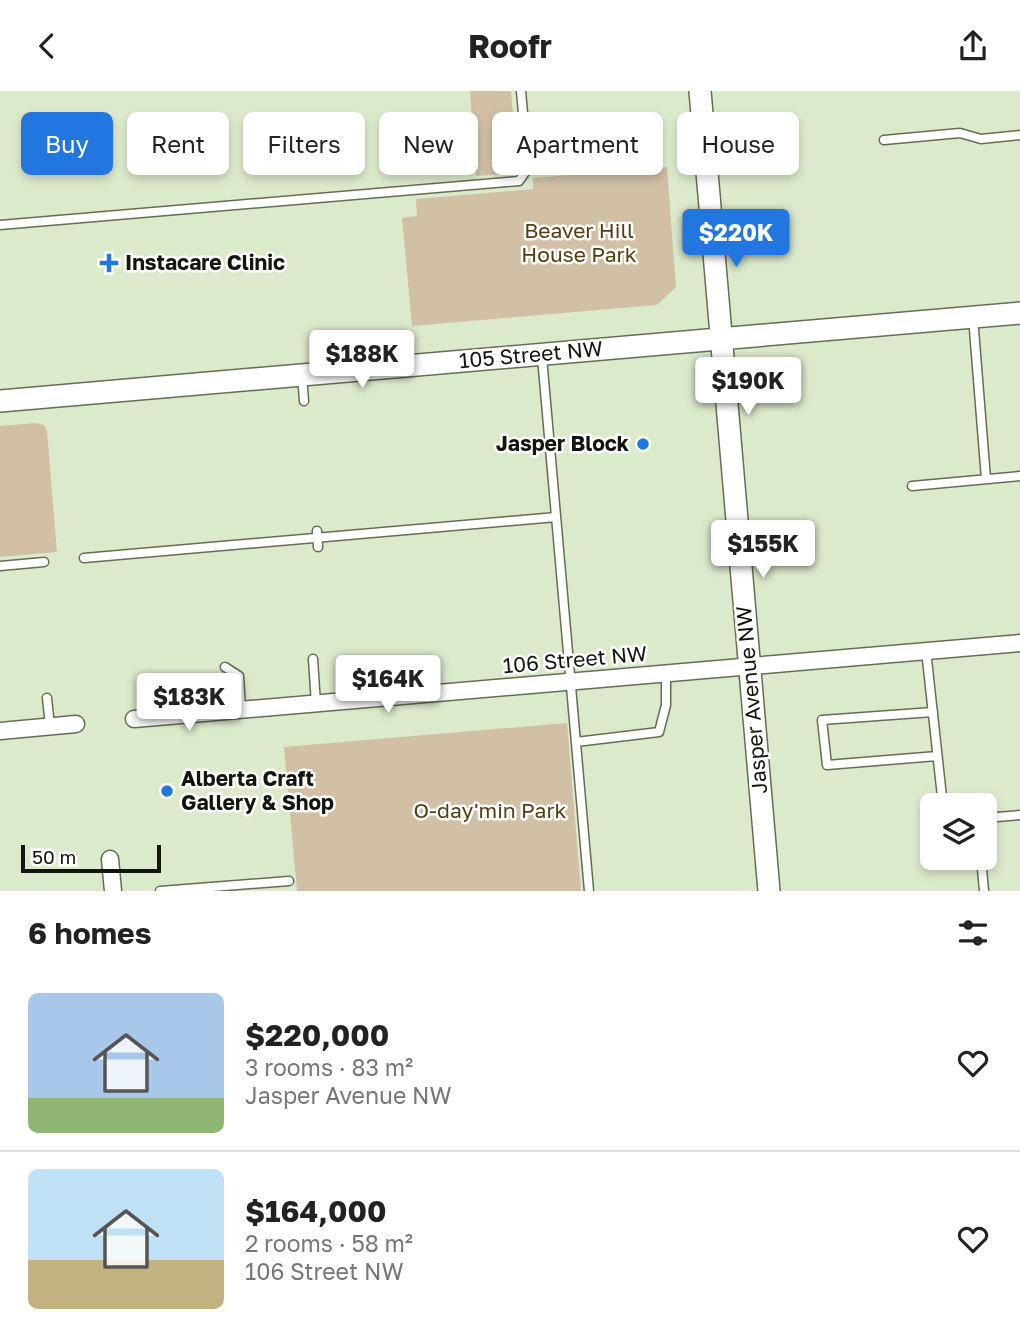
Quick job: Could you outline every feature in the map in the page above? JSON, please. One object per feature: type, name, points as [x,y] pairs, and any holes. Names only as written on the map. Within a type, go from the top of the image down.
[{"type":"street","name":"Jasper Avenue NW","points":[[700,91],[769,891]]},
{"type":"street","name":"105 Street NW","points":[[0,401],[1020,313]]},
{"type":"street","name":"106 Street NW","points":[[134,719],[1020,643]]},
{"type":"street","points":[[0,731],[76,724]]},
{"type":"street","points":[[110,859],[113,891]]},
{"type":"lane","points":[[0,225],[519,181],[528,168],[520,91]]},
{"type":"lane","points":[[884,140],[960,133],[981,139],[1020,135]]},
{"type":"lane","points":[[974,317],[986,479]]},
{"type":"lane","points":[[541,354],[589,891]]},
{"type":"lane","points":[[302,374],[304,401]]},
{"type":"lane","points":[[912,486],[1020,477]]},
{"type":"lane","points":[[84,558],[189,554],[556,517]]},
{"type":"lane","points":[[0,566],[39,566]]},
{"type":"lane","points":[[926,650],[942,793]]},
{"type":"lane","points":[[313,659],[316,703]]},
{"type":"lane","points":[[225,667],[239,676],[241,710]]},
{"type":"lane","points":[[576,742],[659,732],[666,705],[666,673]]},
{"type":"lane","points":[[200,688],[202,713]]},
{"type":"lane","points":[[158,690],[160,717]]},
{"type":"lane","points":[[47,698],[50,726]]},
{"type":"lane","points":[[933,712],[822,720],[827,765],[937,756]]},
{"type":"lane","points":[[997,817],[1020,815]]},
{"type":"lane","points":[[982,870],[984,891]]},
{"type":"lane","points":[[160,891],[289,881]]},
{"type":"green space","points":[[470,91],[511,91],[513,112],[492,112],[492,175],[476,176],[478,112],[471,112]]},
{"type":"green space","name":"Beaver Hill House Park","points":[[663,167],[667,167],[676,287],[657,305],[412,326],[402,218],[417,216],[416,199],[533,189],[533,178],[570,175],[663,175]]},
{"type":"green space","points":[[36,423],[44,425],[47,431],[57,552],[0,557],[0,426]]},
{"type":"green space","name":"O-day'min Park","points":[[567,723],[581,891],[297,891],[284,747]]},
{"type":"place","name":"Instacare Clinic","points":[[109,263]]},
{"type":"place","name":"Jasper Block","points":[[643,444]]},
{"type":"place","name":"Alberta Craft Gallery & Shop","points":[[167,791]]}]
